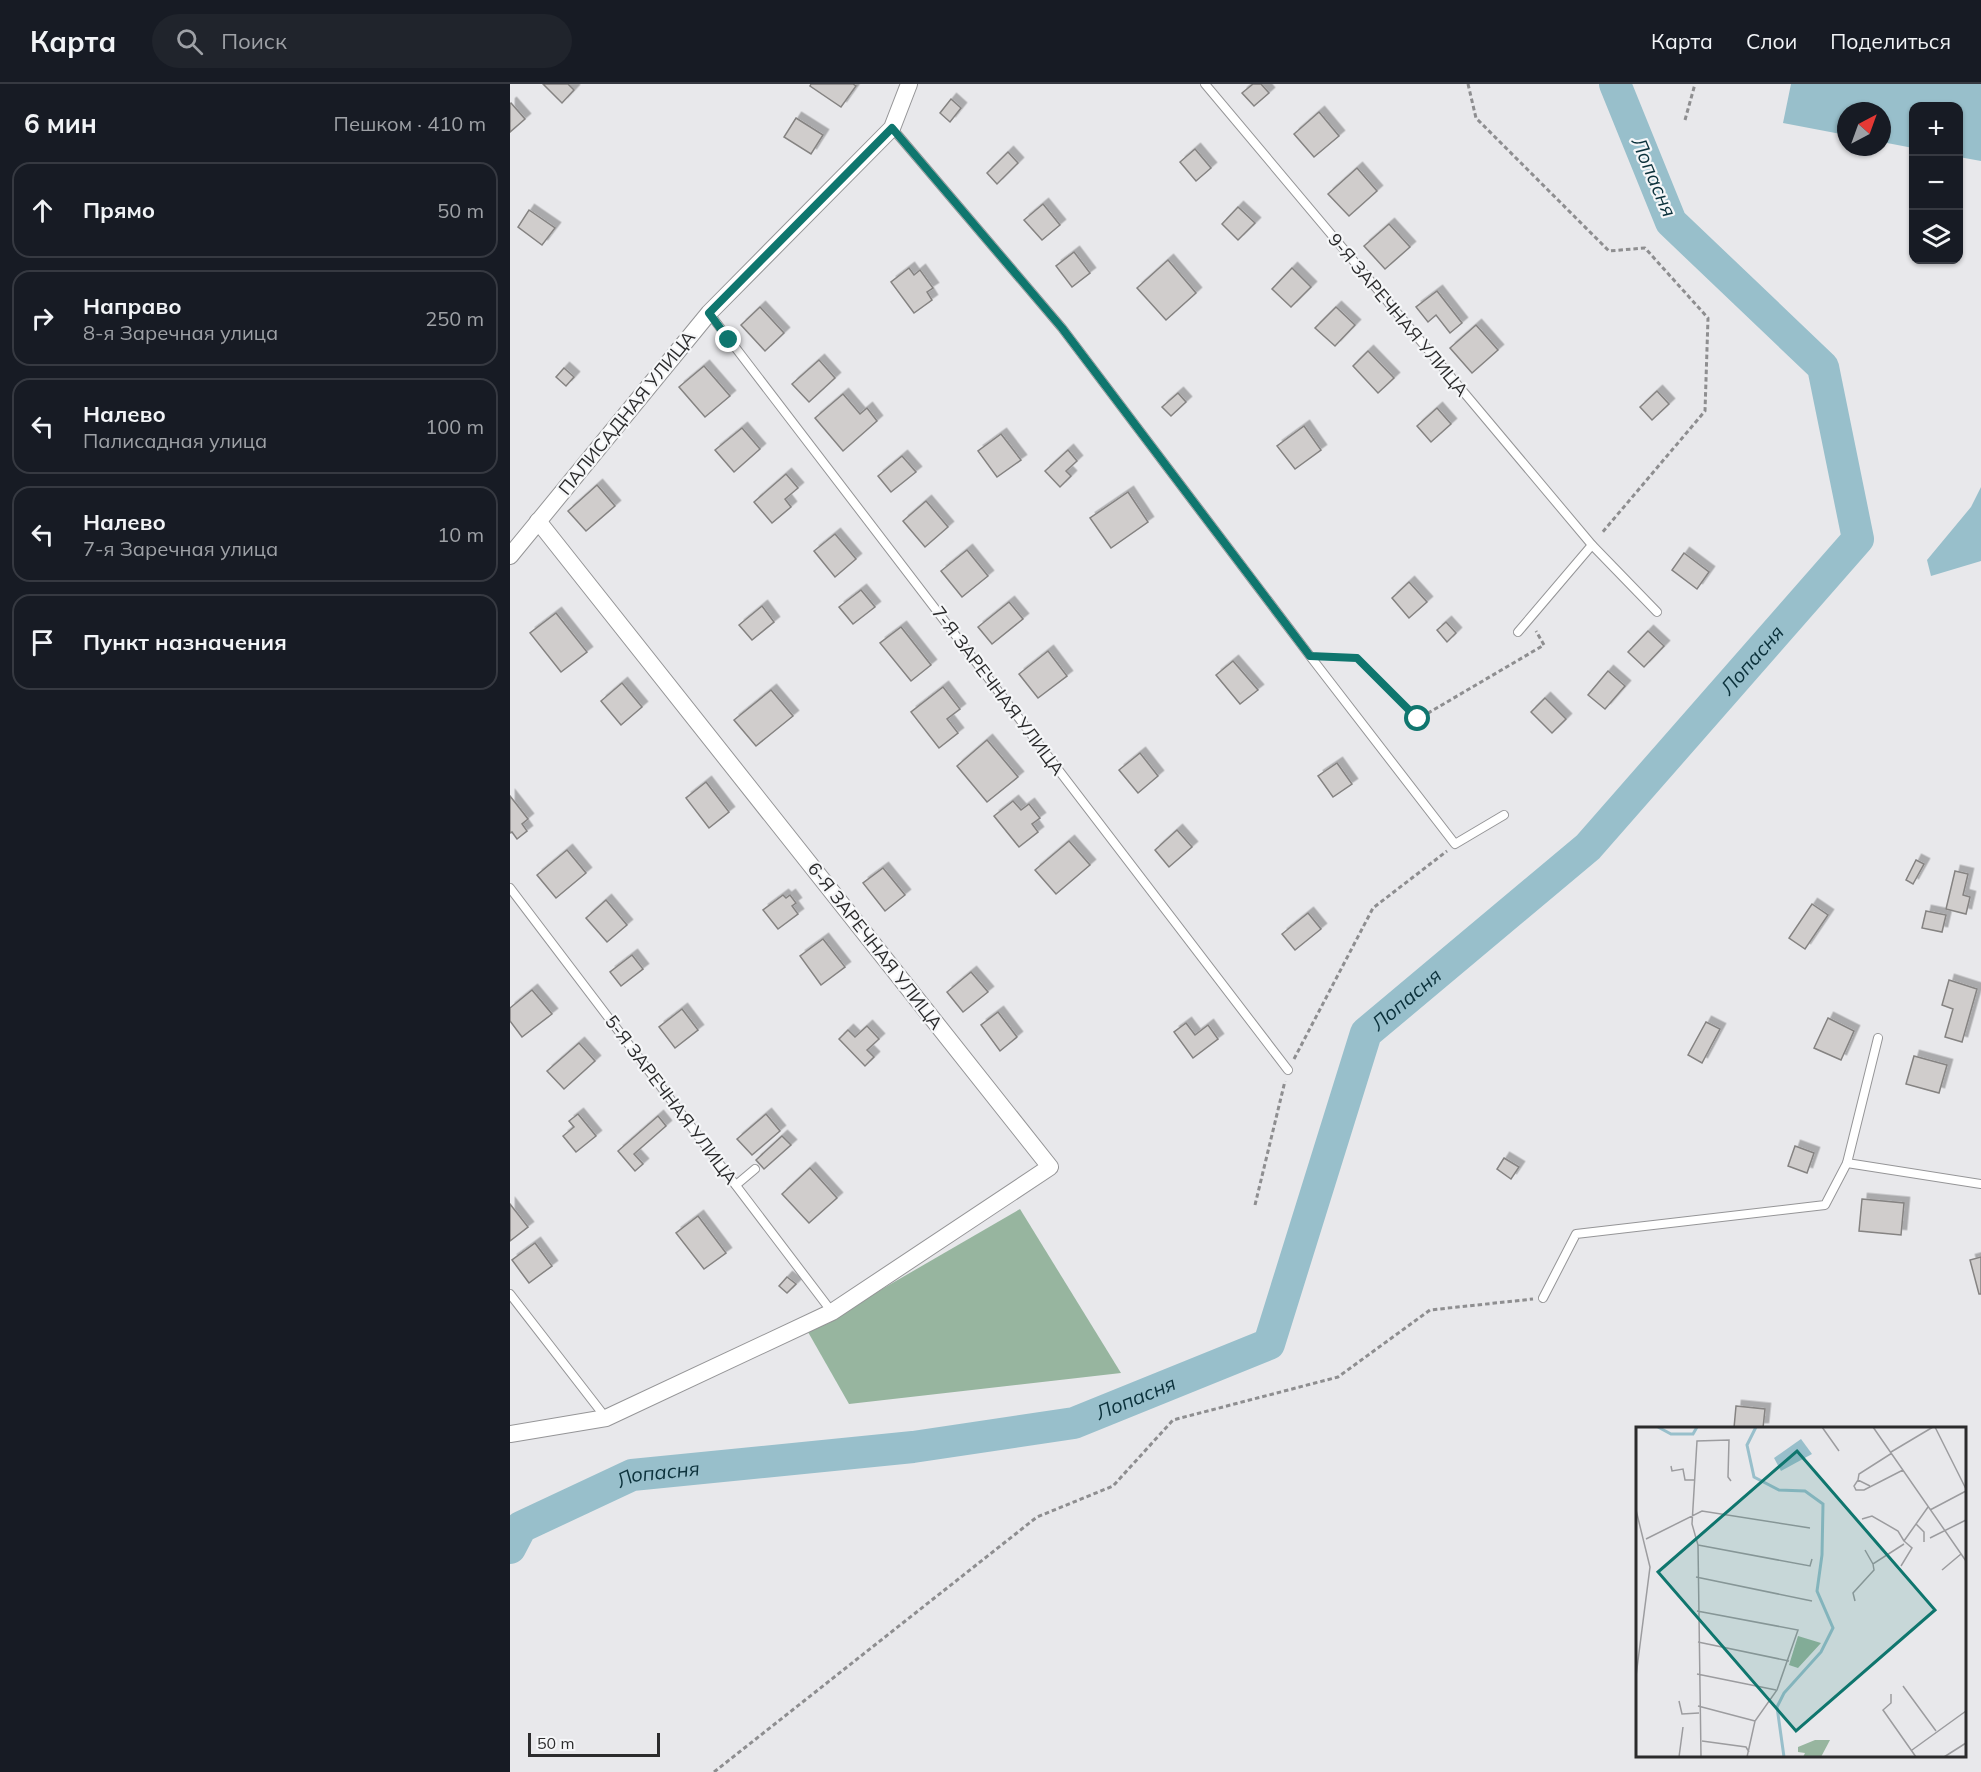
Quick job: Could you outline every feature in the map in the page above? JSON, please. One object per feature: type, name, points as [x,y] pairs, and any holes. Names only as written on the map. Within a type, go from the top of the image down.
[{"type":"street","name":"ПАЛИСАДНАЯ УЛИЦА","points":[[510,556],[709,313],[892,128],[909,84]]},
{"type":"street","name":"6-Я ЗАРЕЧНАЯ УЛИЦА","points":[[538,521],[1050,1167],[832,1312]]},
{"type":"street","points":[[510,1434],[606,1418],[832,1312]]},
{"type":"lane","name":"9-Я ЗАРЕЧНАЯ УЛИЦА","points":[[1205,84],[1592,545],[1657,612]]},
{"type":"lane","points":[[892,128],[1062,328],[1455,844],[1504,815]]},
{"type":"lane","name":"7-Я ЗАРЕЧНАЯ УЛИЦА","points":[[709,313],[1288,1070]]},
{"type":"lane","points":[[1518,632],[1592,545]]},
{"type":"lane","name":"5-Я ЗАРЕЧНАЯ УЛИЦА","points":[[510,888],[832,1312]]},
{"type":"lane","points":[[1543,1298],[1576,1234],[1825,1205],[1847,1163],[1878,1038]]},
{"type":"lane","points":[[1847,1163],[1981,1184]]},
{"type":"lane","points":[[736,1185],[755,1169]]},
{"type":"lane","points":[[510,1294],[606,1418]]},
{"type":"path","points":[[1468,84],[1476,118],[1609,251],[1645,248],[1708,318],[1705,411],[1592,545]]},
{"type":"path","points":[[1685,120],[1695,84]]},
{"type":"path","points":[[1310,656],[1357,658],[1418,719],[1544,645],[1529,620]]},
{"type":"path","points":[[1255,1205],[1288,1070],[1373,908],[1455,844]]},
{"type":"path","points":[[714,1772],[1037,1517],[1113,1486],[1173,1420],[1338,1377],[1430,1310],[1543,1298]]},
{"type":"green space","points":[[1020,1209],[1121,1373],[849,1404],[808,1332]]},
{"type":"water","points":[[1791,84],[1981,84],[1981,161],[1963,158],[1963,102],[1909,102],[1909,147],[1891,144],[1891,102],[1837,102],[1837,133],[1783,123]]},
{"type":"water","points":[[1981,487],[1981,561],[1931,576],[1927,560],[1971,507]]},
{"type":"building","points":[[543,84],[568,84],[574,90],[562,103]]},
{"type":"building","points":[[811,84],[853,84],[856,86],[841,107],[810,86]]},
{"type":"building","points":[[1253,84],[1261,84],[1269,93],[1254,106],[1242,93]]},
{"type":"building","points":[[951,99],[961,108],[950,122],[940,113]]},
{"type":"building","points":[[510,104],[525,119],[510,132]]},
{"type":"building","points":[[1319,112],[1339,136],[1314,157],[1294,134]]},
{"type":"building","points":[[796,118],[823,135],[811,154],[784,137]]},
{"type":"building","points":[[1195,149],[1211,168],[1196,181],[1180,162]]},
{"type":"building","points":[[1008,152],[1018,163],[997,184],[987,173]]},
{"type":"building","points":[[1357,168],[1377,191],[1349,216],[1328,194]]},
{"type":"building","points":[[1043,204],[1060,225],[1042,240],[1024,220]]},
{"type":"building","points":[[1238,207],[1255,223],[1238,240],[1222,224]]},
{"type":"building","points":[[529,210],[555,228],[542,245],[518,227]]},
{"type":"building","points":[[1389,224],[1410,247],[1385,269],[1364,246]]},
{"type":"building","points":[[1074,252],[1090,273],[1072,287],[1056,266]]},
{"type":"building","points":[[1168,260],[1196,293],[1166,320],[1137,288]]},
{"type":"building","points":[[909,268],[914,275],[920,270],[933,288],[927,292],[932,300],[914,313],[891,282]]},
{"type":"building","points":[[1292,268],[1311,287],[1291,307],[1272,289]]},
{"type":"building","points":[[1437,291],[1462,323],[1450,333],[1436,315],[1428,322],[1416,307]]},
{"type":"building","points":[[760,307],[784,333],[765,351],[741,325]]},
{"type":"building","points":[[1336,307],[1355,325],[1335,346],[1315,328]]},
{"type":"building","points":[[1476,325],[1498,350],[1472,373],[1450,348]]},
{"type":"building","points":[[1368,351],[1394,378],[1378,393],[1353,366]]},
{"type":"building","points":[[819,360],[835,378],[809,402],[792,384]]},
{"type":"building","points":[[704,366],[730,396],[705,417],[679,387]]},
{"type":"building","points":[[564,368],[574,377],[566,386],[556,377]]},
{"type":"building","points":[[1657,391],[1669,404],[1652,420],[1640,407]]},
{"type":"building","points":[[1178,393],[1186,402],[1171,416],[1162,407]]},
{"type":"building","points":[[843,394],[860,414],[867,408],[877,421],[843,451],[815,418]]},
{"type":"building","points":[[1437,408],[1451,424],[1431,442],[1417,426]]},
{"type":"building","points":[[1304,426],[1321,450],[1295,469],[1277,446]]},
{"type":"building","points":[[742,428],[760,449],[734,472],[715,450]]},
{"type":"building","points":[[1001,434],[1021,460],[997,477],[978,451]]},
{"type":"building","points":[[1068,450],[1077,461],[1066,471],[1071,476],[1060,487],[1045,471]]},
{"type":"building","points":[[902,456],[916,472],[891,492],[878,476]]},
{"type":"building","points":[[786,474],[798,488],[785,499],[791,507],[772,523],[754,502]]},
{"type":"building","points":[[597,485],[615,506],[586,531],[568,511]]},
{"type":"building","points":[[1128,492],[1148,522],[1111,548],[1090,518]]},
{"type":"building","points":[[926,501],[948,527],[925,547],[903,521]]},
{"type":"building","points":[[835,534],[856,559],[835,577],[814,551]]},
{"type":"building","points":[[967,550],[988,576],[962,597],[941,571]]},
{"type":"building","points":[[1684,553],[1709,572],[1697,589],[1672,570]]},
{"type":"building","points":[[1409,582],[1427,602],[1409,618],[1392,598]]},
{"type":"building","points":[[861,590],[875,607],[853,624],[839,607]]},
{"type":"building","points":[[1009,602],[1023,619],[992,644],[978,627]]},
{"type":"building","points":[[762,606],[774,622],[752,640],[739,625]]},
{"type":"building","points":[[556,613],[587,652],[561,672],[530,633]]},
{"type":"building","points":[[1446,622],[1456,633],[1447,642],[1437,630]]},
{"type":"building","points":[[901,627],[931,665],[911,681],[880,643]]},
{"type":"building","points":[[1648,631],[1664,646],[1644,667],[1628,652]]},
{"type":"building","points":[[1048,651],[1067,676],[1038,698],[1019,674]]},
{"type":"building","points":[[1233,661],[1258,690],[1240,704],[1216,675]]},
{"type":"building","points":[[1608,671],[1625,686],[1605,709],[1588,695]]},
{"type":"building","points":[[622,683],[642,707],[621,725],[601,701]]},
{"type":"building","points":[[943,687],[960,709],[947,719],[958,733],[939,748],[911,712]]},
{"type":"building","points":[[771,690],[793,716],[756,746],[734,720]]},
{"type":"building","points":[[1545,698],[1566,719],[1552,733],[1531,712]]},
{"type":"building","points":[[987,740],[1018,777],[987,802],[957,766]]},
{"type":"building","points":[[1140,753],[1158,776],[1138,793],[1119,770]]},
{"type":"building","points":[[1337,763],[1352,784],[1333,797],[1318,776]]},
{"type":"building","points":[[706,782],[729,812],[709,828],[686,798]]},
{"type":"building","points":[[510,796],[528,819],[522,824],[527,831],[517,839],[512,832],[510,833]]},
{"type":"building","points":[[1013,801],[1021,810],[1029,804],[1040,818],[1032,824],[1038,832],[1019,847],[994,816]]},
{"type":"building","points":[[1177,830],[1192,847],[1169,867],[1155,850]]},
{"type":"building","points":[[1069,841],[1090,865],[1056,894],[1035,870]]},
{"type":"building","points":[[567,850],[586,873],[556,898],[537,875]]},
{"type":"building","points":[[1916,860],[1924,864],[1913,884],[1906,880]]},
{"type":"building","points":[[883,868],[905,895],[885,911],[863,883]]},
{"type":"building","points":[[1955,871],[1968,874],[1963,895],[1970,897],[1966,914],[1946,909]]},
{"type":"building","points":[[783,895],[786,898],[790,895],[796,903],[792,906],[798,914],[778,929],[763,910]]},
{"type":"building","points":[[606,900],[627,925],[607,942],[586,918]]},
{"type":"building","points":[[1812,904],[1828,915],[1805,949],[1789,938]]},
{"type":"building","points":[[1926,911],[1946,915],[1942,932],[1922,928]]},
{"type":"building","points":[[1308,913],[1321,929],[1295,950],[1282,934]]},
{"type":"building","points":[[823,939],[845,967],[821,985],[800,956]]},
{"type":"building","points":[[632,955],[643,969],[621,986],[610,972]]},
{"type":"building","points":[[971,972],[988,992],[963,1012],[947,992]]},
{"type":"building","points":[[1949,980],[1977,989],[1962,1042],[1945,1037],[1953,1009],[1942,1005]]},
{"type":"building","points":[[532,990],[552,1014],[522,1037],[510,1021],[510,1008]]},
{"type":"building","points":[[682,1009],[698,1030],[675,1048],[659,1027]]},
{"type":"building","points":[[998,1012],[1017,1037],[1000,1051],[981,1025]]},
{"type":"building","points":[[1828,1018],[1854,1031],[1841,1060],[1814,1048]]},
{"type":"building","points":[[1706,1022],[1720,1029],[1702,1063],[1688,1055]]},
{"type":"building","points":[[1186,1023],[1195,1035],[1208,1025],[1218,1039],[1193,1058],[1174,1032]]},
{"type":"building","points":[[867,1026],[879,1039],[867,1050],[874,1057],[865,1066],[839,1039],[848,1030],[855,1037]]},
{"type":"building","points":[[579,1043],[595,1061],[564,1089],[547,1071]]},
{"type":"building","points":[[1914,1056],[1947,1065],[1939,1093],[1906,1084]]},
{"type":"building","points":[[578,1114],[596,1136],[576,1152],[563,1136],[574,1127],[569,1121]]},
{"type":"building","points":[[766,1114],[780,1131],[752,1155],[737,1139]]},
{"type":"building","points":[[658,1116],[666,1126],[634,1154],[643,1164],[635,1171],[618,1151]]},
{"type":"building","points":[[782,1136],[791,1145],[764,1169],[756,1160]]},
{"type":"building","points":[[1795,1146],[1814,1153],[1807,1173],[1788,1166]]},
{"type":"building","points":[[1504,1158],[1519,1167],[1511,1179],[1497,1169]]},
{"type":"building","points":[[810,1168],[837,1198],[809,1223],[782,1194]]},
{"type":"building","points":[[1862,1199],[1904,1203],[1901,1235],[1859,1231]]},
{"type":"building","points":[[510,1204],[528,1227],[510,1241]]},
{"type":"building","points":[[698,1216],[726,1253],[704,1269],[676,1233]]},
{"type":"building","points":[[535,1243],[552,1266],[529,1283],[512,1260]]},
{"type":"building","points":[[1981,1257],[1981,1294],[1979,1294],[1970,1260]]},
{"type":"building","points":[[787,1277],[796,1284],[787,1293],[779,1286]]},
{"type":"building","points":[[1736,1406],[1765,1409],[1763,1427],[1734,1427]]},
{"type":"waterway","name":"Лопасня","points":[[510,1548],[521,1527],[632,1475],[913,1447],[1074,1423],[1269,1344],[1366,1033],[1588,847],[1858,539],[1823,367],[1671,222],[1615,84]]},
{"type":"route","points":[[729,340],[709,313],[892,128],[1062,328],[1310,656],[1357,658],[1418,719]]}]
